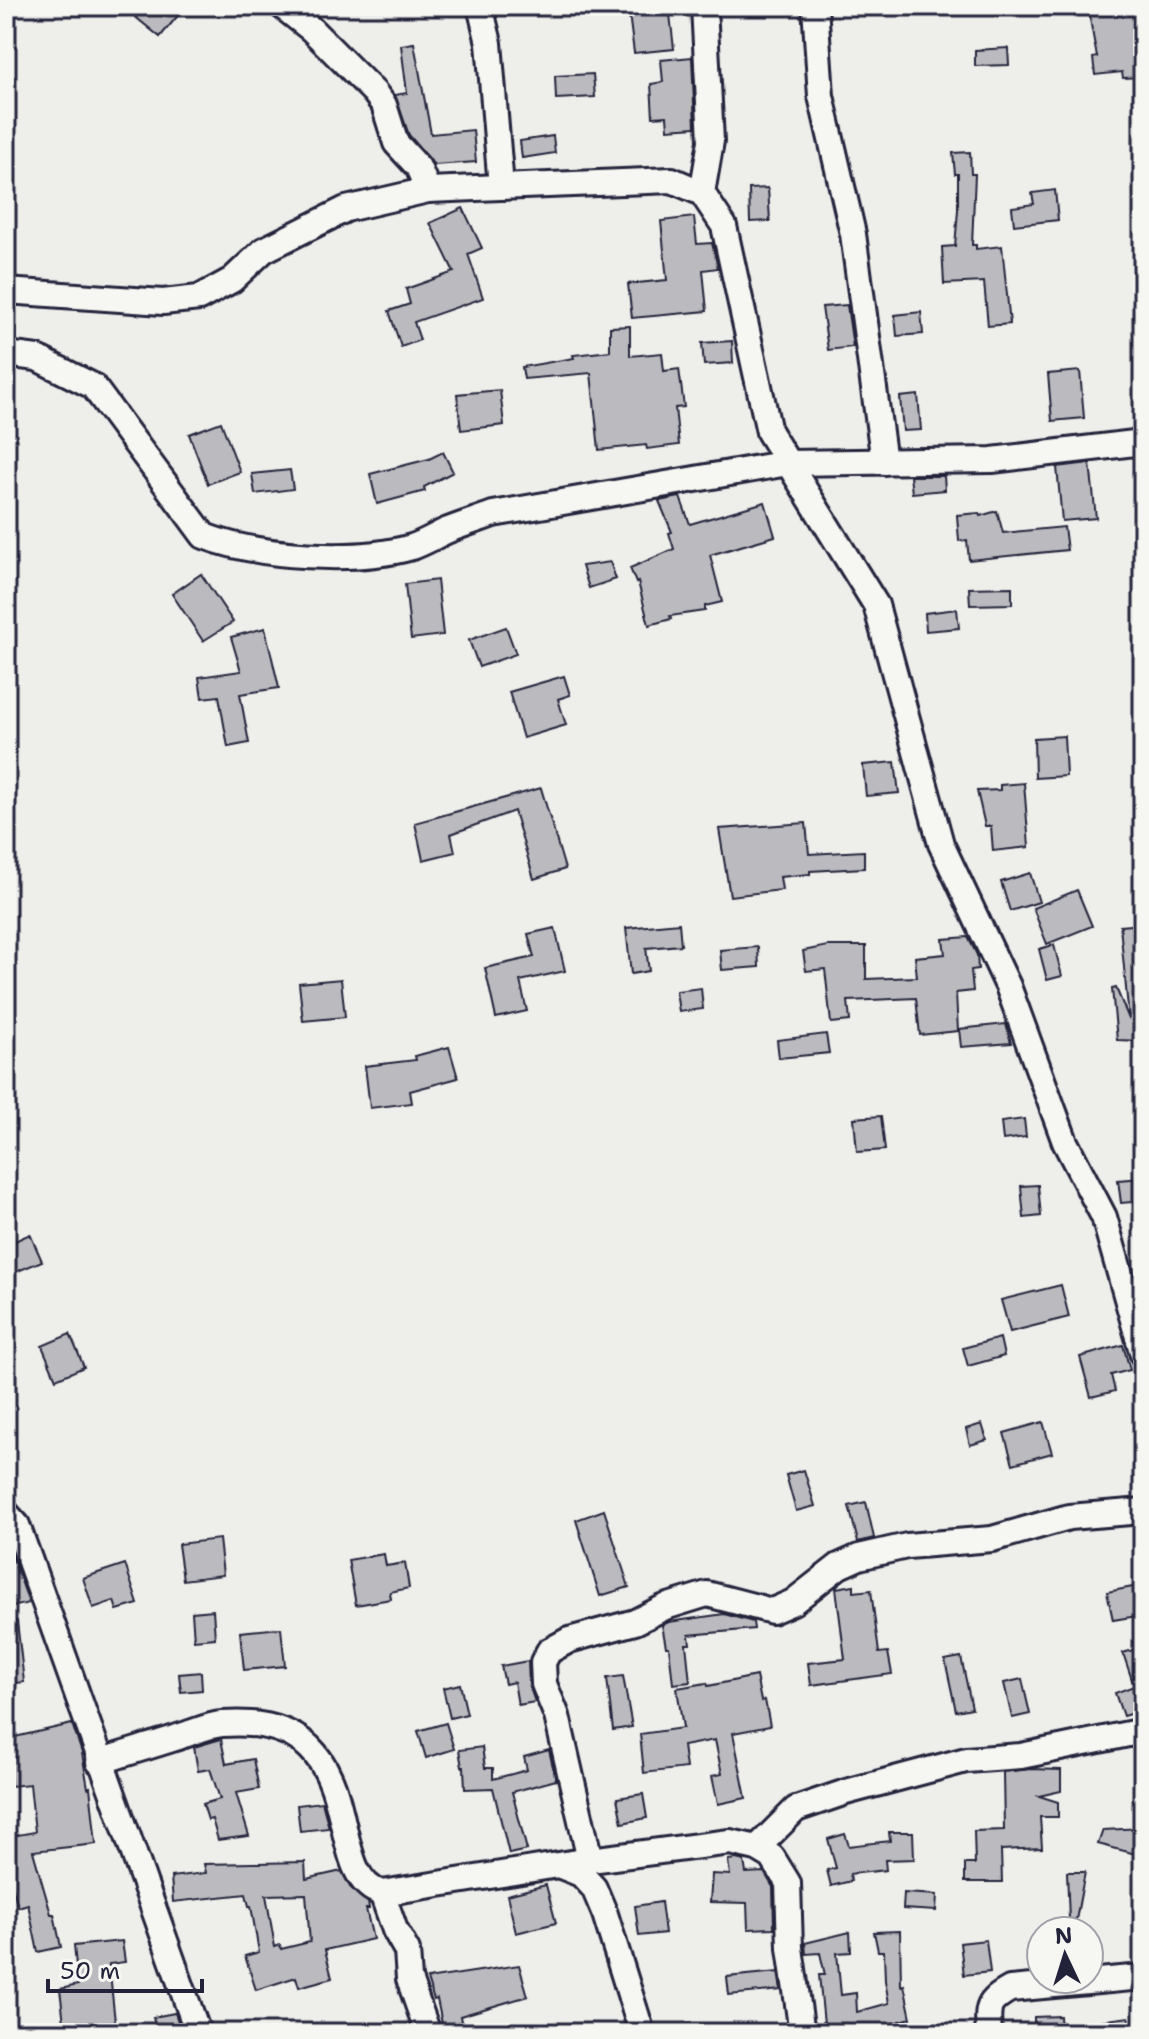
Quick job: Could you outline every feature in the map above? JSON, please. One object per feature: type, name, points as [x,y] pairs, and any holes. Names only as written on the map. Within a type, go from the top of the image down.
[{"type":"street","points":[[282,6],[311,29],[374,92],[384,105],[396,143],[418,167],[428,190]]},
{"type":"street","points":[[480,6],[489,43],[501,187]]},
{"type":"street","points":[[702,193],[711,141],[704,6]]},
{"type":"street","points":[[815,6],[821,96],[853,234],[884,462]]},
{"type":"street","points":[[6,291],[163,302],[199,298],[232,280],[264,250],[346,209],[428,190],[672,180],[702,193],[724,226],[769,432],[876,605],[941,844],[1008,986],[1065,1142],[1104,1217],[1139,1324],[1143,1355]]},
{"type":"street","points":[[6,354],[37,358],[93,386],[204,536],[229,545],[303,555],[382,551],[412,546],[493,514],[788,463],[992,460],[1143,442]]},
{"type":"street","points":[[590,1860],[557,1716],[544,1684],[543,1662],[549,1651],[569,1640],[635,1622],[665,1607],[707,1594],[772,1611],[793,1602],[839,1566],[859,1557],[907,1546],[992,1539],[1069,1517],[1143,1511]]},
{"type":"street","points":[[6,1513],[17,1525],[59,1636],[99,1762],[198,2033]]},
{"type":"street","points":[[99,1762],[219,1724],[263,1725],[285,1731],[309,1748],[329,1772],[359,1877],[371,1890],[382,1893],[590,1860],[730,1842],[757,1848],[772,1857],[788,1883],[790,1948],[802,2033]]},
{"type":"street","points":[[757,1848],[796,1809],[846,1792],[966,1760],[1021,1756],[1143,1731]]},
{"type":"street","points":[[561,1866],[581,1874],[594,1888],[642,2033]]},
{"type":"street","points":[[382,1893],[395,1930],[407,1951],[409,1979],[428,2033]]},
{"type":"street","points":[[989,2033],[987,2010],[994,1998],[1010,1989],[1143,1977]]},
{"type":"building","points":[[122,6],[186,6],[160,37]]},
{"type":"building","points":[[628,6],[669,6],[674,49],[634,53]]},
{"type":"building","points":[[1143,8],[1142,77],[1123,78],[1122,72],[1095,75],[1093,58],[1097,57],[1089,14]]},
{"type":"building","points":[[414,43],[431,134],[473,130],[476,162],[434,165],[409,135],[395,95],[407,93],[401,45]]},
{"type":"building","points":[[1008,48],[1009,65],[975,66],[975,50]]},
{"type":"building","points":[[692,57],[695,127],[668,129],[667,116],[653,117],[651,84],[663,82],[661,60]]},
{"type":"building","points":[[593,74],[595,97],[556,99],[555,76]]},
{"type":"building","points":[[553,136],[555,153],[522,158],[520,141]]},
{"type":"building","points":[[970,152],[971,174],[975,174],[972,245],[976,245],[976,249],[1002,246],[1010,324],[988,326],[984,282],[944,284],[942,247],[955,246],[958,210],[958,174],[955,174],[953,153]]},
{"type":"building","points":[[768,188],[770,221],[750,222],[749,189]]},
{"type":"building","points":[[1055,190],[1058,220],[1014,225],[1012,207],[1034,204],[1032,193]]},
{"type":"building","points":[[463,208],[482,248],[468,254],[483,298],[414,322],[420,340],[401,347],[389,311],[410,304],[406,289],[454,272],[430,223]]},
{"type":"building","points":[[694,217],[697,244],[712,243],[718,268],[703,270],[707,311],[632,318],[628,284],[667,280],[661,221]]},
{"type":"building","points":[[847,305],[853,347],[828,350],[822,307]]},
{"type":"building","points":[[921,312],[923,334],[897,336],[895,315]]},
{"type":"building","points":[[630,326],[630,356],[662,353],[664,371],[679,369],[684,407],[675,408],[679,445],[599,450],[591,373],[524,379],[522,367],[574,358],[573,355],[610,351],[610,327]]},
{"type":"building","points":[[732,341],[733,363],[704,365],[702,343]]},
{"type":"building","points":[[1080,371],[1084,418],[1052,421],[1048,374]]},
{"type":"building","points":[[500,390],[504,425],[461,430],[457,394]]},
{"type":"building","points":[[918,395],[921,430],[903,431],[900,397]]},
{"type":"building","points":[[221,422],[240,472],[208,484],[189,434]]},
{"type":"building","points":[[443,452],[453,472],[424,487],[425,491],[377,504],[370,474],[429,459]]},
{"type":"building","points":[[1090,463],[1096,518],[1062,521],[1057,467]]},
{"type":"building","points":[[290,470],[293,489],[255,494],[252,474]]},
{"type":"building","points":[[910,476],[944,476],[945,490],[912,493]]},
{"type":"building","points":[[680,497],[690,524],[765,502],[775,536],[710,555],[722,602],[705,606],[705,611],[670,616],[671,619],[649,625],[638,582],[630,568],[674,549],[669,533],[672,532],[659,501]]},
{"type":"building","points":[[997,511],[1003,533],[1064,527],[1067,550],[969,560],[967,540],[959,541],[957,515],[979,513],[980,516]]},
{"type":"building","points":[[610,562],[616,579],[589,588],[582,566]]},
{"type":"building","points":[[201,574],[233,622],[203,641],[172,594]]},
{"type":"building","points":[[437,580],[443,635],[411,639],[405,584]]},
{"type":"building","points":[[1012,587],[1012,604],[970,605],[969,588]]},
{"type":"building","points":[[957,609],[959,628],[926,631],[925,613]]},
{"type":"building","points":[[506,627],[516,654],[479,667],[469,640]]},
{"type":"building","points":[[265,628],[279,688],[240,694],[249,743],[228,747],[219,696],[202,698],[199,677],[241,671],[231,637]]},
{"type":"building","points":[[564,676],[570,695],[558,699],[566,725],[523,738],[509,692]]},
{"type":"building","points":[[1064,736],[1066,776],[1035,778],[1034,738]]},
{"type":"building","points":[[895,762],[899,793],[866,796],[863,765]]},
{"type":"building","points":[[1024,783],[1029,847],[993,851],[991,826],[985,826],[977,791],[1000,790],[1000,785]]},
{"type":"building","points":[[541,788],[565,869],[534,879],[514,811],[451,834],[455,852],[423,860],[415,823]]},
{"type":"building","points":[[806,823],[809,854],[864,851],[864,868],[810,871],[810,874],[780,877],[782,890],[730,896],[719,829]]},
{"type":"building","points":[[1030,873],[1039,902],[1010,911],[1001,882]]},
{"type":"building","points":[[1077,890],[1092,926],[1047,944],[1033,908]]},
{"type":"building","points":[[679,923],[681,945],[646,948],[649,971],[631,974],[626,928]]},
{"type":"building","points":[[1143,924],[1143,1041],[1117,1040],[1112,989],[1116,988],[1129,1019],[1120,926]]},
{"type":"building","points":[[555,928],[565,971],[520,981],[527,1011],[496,1018],[485,968],[534,957],[528,934]]},
{"type":"building","points":[[968,937],[977,955],[978,969],[971,970],[973,991],[956,993],[958,1031],[920,1035],[916,998],[848,1001],[850,1021],[831,1023],[825,969],[806,971],[803,951],[828,946],[866,946],[866,979],[917,977],[915,957],[945,954],[943,939]]},
{"type":"building","points":[[1054,945],[1062,976],[1047,980],[1039,949]]},
{"type":"building","points":[[758,947],[759,967],[722,970],[720,950]]},
{"type":"building","points":[[341,979],[345,1017],[303,1021],[299,983]]},
{"type":"building","points":[[701,988],[703,1009],[679,1012],[676,991]]},
{"type":"building","points":[[1006,1024],[1011,1043],[961,1047],[959,1029]]},
{"type":"building","points":[[826,1034],[829,1053],[779,1058],[777,1040]]},
{"type":"building","points":[[449,1047],[458,1078],[410,1091],[412,1103],[370,1108],[365,1066],[416,1060],[415,1056]]},
{"type":"building","points":[[881,1116],[885,1150],[857,1152],[854,1118]]},
{"type":"building","points":[[1024,1119],[1026,1137],[1003,1140],[1001,1122]]},
{"type":"building","points":[[1143,1178],[1143,1201],[1121,1203],[1118,1180]]},
{"type":"building","points":[[1038,1185],[1041,1216],[1024,1218],[1021,1186]]},
{"type":"building","points":[[30,1234],[42,1261],[6,1276],[6,1245]]},
{"type":"building","points":[[1061,1285],[1069,1317],[1010,1332],[1001,1300]]},
{"type":"building","points":[[70,1334],[84,1367],[56,1379],[42,1346]]},
{"type":"building","points":[[1000,1338],[1004,1356],[968,1366],[963,1348]]},
{"type":"building","points":[[1123,1345],[1130,1370],[1111,1375],[1115,1391],[1091,1397],[1080,1357]]},
{"type":"building","points":[[1043,1422],[1052,1453],[1013,1464],[1004,1433]]},
{"type":"building","points":[[982,1424],[987,1440],[970,1445],[966,1429]]},
{"type":"building","points":[[804,1470],[815,1506],[796,1511],[786,1475]]},
{"type":"building","points":[[866,1502],[874,1538],[858,1542],[849,1506]]},
{"type":"building","points":[[604,1510],[629,1587],[600,1596],[576,1520]]},
{"type":"building","points":[[6,1539],[29,1603],[11,1607],[6,1583]]},
{"type":"building","points":[[219,1539],[223,1575],[183,1580],[178,1544]]},
{"type":"building","points":[[384,1554],[386,1566],[405,1563],[409,1588],[390,1592],[391,1599],[356,1605],[348,1560]]},
{"type":"building","points":[[125,1564],[138,1604],[117,1610],[114,1601],[93,1608],[83,1578]]},
{"type":"building","points":[[854,1585],[854,1592],[871,1590],[879,1653],[888,1652],[892,1674],[811,1685],[808,1663],[845,1659],[836,1588]]},
{"type":"building","points":[[1143,1585],[1143,1615],[1113,1620],[1107,1592]]},
{"type":"building","points":[[213,1610],[215,1638],[194,1640],[192,1612]]},
{"type":"building","points":[[724,1614],[753,1622],[754,1629],[689,1635],[690,1644],[686,1644],[690,1682],[673,1684],[669,1647],[666,1647],[662,1625]]},
{"type":"building","points":[[17,1621],[24,1682],[6,1684],[6,1622]]},
{"type":"building","points":[[281,1628],[285,1666],[244,1670],[240,1632]]},
{"type":"building","points":[[1143,1647],[1143,1710],[1123,1716],[1115,1693],[1134,1686],[1123,1653]]},
{"type":"building","points":[[961,1657],[972,1708],[956,1711],[945,1660]]},
{"type":"building","points":[[528,1661],[529,1685],[535,1702],[518,1705],[514,1682],[505,1684],[501,1666]]},
{"type":"building","points":[[201,1672],[202,1690],[181,1692],[179,1674]]},
{"type":"building","points":[[623,1676],[632,1727],[613,1730],[607,1678]]},
{"type":"building","points":[[756,1676],[770,1726],[733,1733],[746,1798],[718,1804],[712,1776],[722,1774],[715,1740],[683,1746],[686,1768],[644,1773],[640,1734],[683,1728],[677,1688],[707,1683],[708,1686]]},
{"type":"building","points":[[1022,1679],[1030,1714],[1012,1718],[1004,1683]]},
{"type":"building","points":[[460,1684],[467,1714],[450,1718],[443,1688]]},
{"type":"building","points":[[446,1723],[454,1749],[426,1758],[418,1731]]},
{"type":"building","points":[[72,1724],[90,1787],[96,1844],[33,1851],[51,1914],[54,1914],[61,1947],[38,1952],[28,1904],[18,1907],[6,1863],[6,1837],[35,1832],[30,1784],[11,1786],[6,1739]]},
{"type":"building","points":[[221,1739],[226,1764],[253,1759],[259,1789],[236,1793],[249,1836],[218,1840],[212,1819],[208,1820],[203,1804],[220,1799],[210,1769],[198,1771],[194,1747]]},
{"type":"building","points":[[482,1747],[485,1768],[493,1768],[493,1779],[527,1770],[524,1757],[549,1750],[556,1780],[512,1792],[527,1850],[509,1854],[493,1788],[465,1789],[459,1750]]},
{"type":"building","points":[[1061,1770],[1061,1791],[1039,1796],[1058,1802],[1058,1817],[1040,1817],[1042,1848],[1001,1850],[1002,1882],[965,1882],[965,1864],[975,1864],[974,1831],[1004,1830],[1003,1772]]},
{"type":"building","points":[[643,1794],[647,1818],[622,1823],[617,1798]]},
{"type":"building","points":[[322,1802],[329,1828],[300,1831],[297,1805]]},
{"type":"building","points":[[1143,1828],[1143,1856],[1098,1844],[1103,1830]]},
{"type":"building","points":[[889,1832],[913,1832],[914,1859],[885,1860],[886,1870],[850,1874],[851,1881],[831,1886],[827,1870],[836,1868],[828,1839],[845,1834],[849,1846],[890,1841]]},
{"type":"building","points":[[728,1860],[744,1861],[746,1873],[764,1872],[773,1887],[774,1928],[748,1929],[747,1903],[710,1902],[712,1874],[730,1875]]},
{"type":"building","points":[[305,1862],[306,1879],[342,1871],[350,1887],[368,1902],[369,1909],[366,1909],[373,1939],[325,1950],[332,1978],[299,1987],[296,1977],[256,1990],[245,1956],[259,1952],[246,1894],[173,1902],[171,1877],[206,1873],[204,1864]],"holes":[[[306,1894],[310,1942],[281,1949],[280,1945],[275,1947],[266,1895]]]},
{"type":"building","points":[[1067,1872],[1085,1872],[1077,1915],[1069,1915]]},
{"type":"building","points":[[546,1885],[556,1923],[516,1933],[507,1895]]},
{"type":"building","points":[[904,1893],[937,1895],[936,1911],[903,1909]]},
{"type":"building","points":[[661,1902],[665,1933],[639,1936],[635,1906]]},
{"type":"building","points":[[900,1931],[901,1986],[904,1985],[911,2018],[859,2033],[825,2033],[819,1975],[825,1975],[820,1953],[806,1954],[805,1943],[850,1932],[851,1952],[837,1953],[841,1995],[856,1993],[857,2012],[889,2003],[884,1951],[878,1951],[874,1932]]},
{"type":"building","points":[[986,1940],[990,1972],[964,1975],[960,1943]]},
{"type":"building","points":[[122,1941],[125,1962],[109,1964],[115,2022],[65,2031],[60,1989],[78,1985],[74,1946]]},
{"type":"building","points":[[519,1965],[528,1996],[460,2016],[463,2033],[444,2033],[437,1999],[434,2000],[427,1979]]},
{"type":"building","points":[[778,1972],[781,1990],[729,1995],[727,1977]]},
{"type":"building","points":[[175,2013],[182,2033],[157,2033],[153,2017]]},
{"type":"building","points":[[1060,2016],[1061,2033],[1034,2033],[1034,2017]]},
{"type":"building","points":[[1129,2017],[1131,2033],[1084,2033],[1083,2023]]}]
